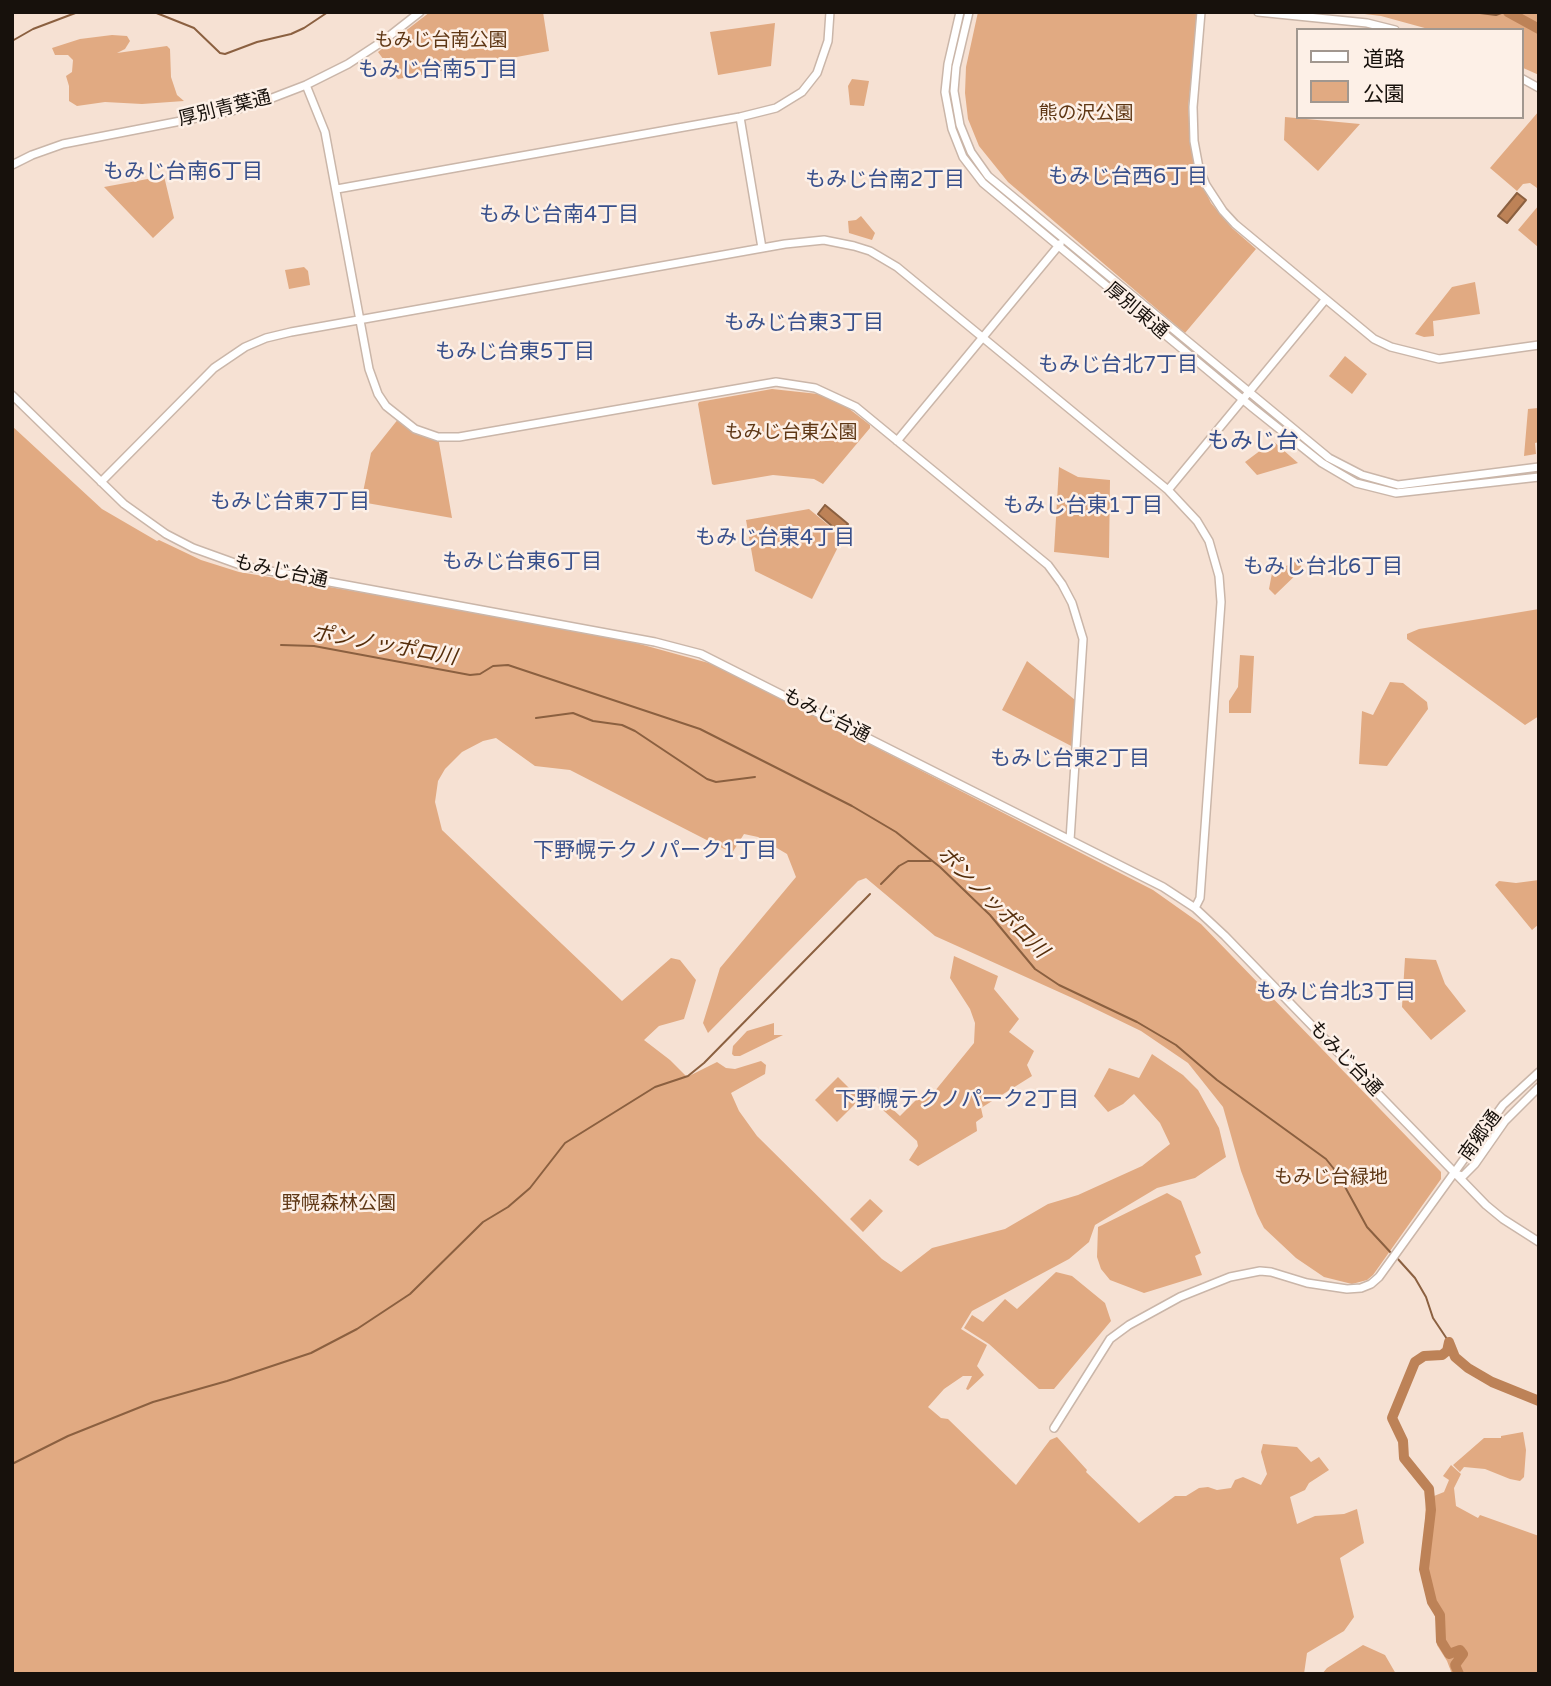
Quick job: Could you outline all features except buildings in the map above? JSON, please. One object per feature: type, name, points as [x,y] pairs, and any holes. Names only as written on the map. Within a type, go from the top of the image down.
[{"type":"street","name":"厚別青葉通","points":[[12,165],[64,144],[239,109],[306,85],[348,64],[420,12]]},
{"type":"street","points":[[337,189],[740,117],[776,108],[793,100],[809,84],[823,59],[828,41],[830,12]]},
{"type":"street","name":"厚別東通","points":[[960,12],[948,64],[945,92],[952,129],[963,157],[983,183],[1061,243],[1322,463],[1356,483],[1396,493],[1539,477]]},
{"type":"street","name":"厚別東通","points":[[969,12],[956,67],[954,91],[960,125],[971,152],[988,176],[1061,243]]},
{"type":"street","points":[[1201,12],[1193,107],[1194,141],[1199,168],[1206,185],[1235,224],[1374,339],[1410,354],[1439,359],[1539,345]]},
{"type":"street","points":[[1258,12],[1367,23],[1387,28]]},
{"type":"street","points":[[1523,79],[1539,88]]},
{"type":"street","points":[[306,85],[325,132],[369,369],[378,394],[399,418],[415,429],[438,437],[479,434],[776,382],[815,388],[856,407],[1048,565],[1062,583],[1077,615],[1083,639],[1070,840]]},
{"type":"street","points":[[740,117],[762,248]]},
{"type":"street","points":[[101,482],[202,379],[245,347],[290,332],[762,248],[824,240],[870,251],[897,267],[1168,491],[1197,521],[1209,541],[1221,591],[1200,898],[1195,908]]},
{"type":"street","points":[[897,441],[1061,243]]},
{"type":"street","points":[[1168,491],[1325,300]]},
{"type":"street","name":"もみじ台通","points":[[12,395],[139,516],[193,548],[243,566],[654,642],[701,654],[1163,887],[1195,908],[1226,936],[1455,1173],[1503,1219],[1539,1242]]},
{"type":"street","name":"厚別東通","points":[[1246,397],[1329,458],[1362,475],[1398,485],[1539,467]]},
{"type":"street","name":"南郷通","points":[[1539,1072],[1503,1105],[1455,1173],[1463,1176],[1475,1164],[1505,1121],[1539,1087]]},
{"type":"street","points":[[1055,1428],[1110,1339],[1129,1325],[1180,1297],[1260,1270],[1307,1283],[1347,1289],[1361,1288],[1380,1277],[1455,1173]]},
{"type":"green space","name":"もみじ台南公園","points":[[430,12],[543,12],[549,51],[398,79],[378,52]]},
{"type":"green space","name":"熊の沢公園","points":[[978,12],[1198,13],[1188,109],[1195,170],[1211,203],[1232,228],[1256,249],[1185,333],[1008,182],[979,146],[968,119],[965,93],[966,67]]},
{"type":"green space","points":[[1348,12],[1539,12],[1539,75],[1523,68],[1523,28],[1425,28],[1381,16]]},
{"type":"green space","points":[[775,23],[771,66],[718,75],[710,32]]},
{"type":"green space","points":[[127,36],[130,41],[125,49],[117,53],[167,46],[170,49],[171,77],[177,95],[184,101],[142,104],[105,102],[77,106],[69,101],[66,76],[72,72],[73,60],[68,55],[55,55],[52,48],[80,39]]},
{"type":"green space","points":[[852,79],[869,81],[864,106],[850,105],[848,86]]},
{"type":"green space","points":[[1539,111],[1539,186],[1537,188],[1530,183],[1523,184],[1517,191],[1490,168]]},
{"type":"green space","points":[[1285,117],[1360,124],[1318,171],[1284,140]]},
{"type":"green space","points":[[164,176],[174,218],[153,238],[104,187]]},
{"type":"green space","points":[[1539,205],[1539,247],[1538,247],[1518,230]]},
{"type":"green space","points":[[861,216],[875,233],[872,240],[849,233],[848,221]]},
{"type":"green space","points":[[304,267],[308,271],[310,285],[289,289],[285,270]]},
{"type":"green space","points":[[1475,282],[1480,314],[1433,321],[1434,336],[1415,334],[1452,287]]},
{"type":"green space","points":[[1345,356],[1367,374],[1352,394],[1329,376]]},
{"type":"green space","name":"もみじ台東公園","points":[[772,389],[818,394],[843,404],[870,425],[870,428],[823,484],[814,479],[773,475],[712,484],[699,402]]},
{"type":"green space","points":[[1538,408],[1539,442],[1535,443],[1536,454],[1524,456],[1528,409]]},
{"type":"green space","points":[[399,418],[438,437],[452,518],[361,502],[371,453]]},
{"type":"green space","name":"野幌森林公園","points":[[12,426],[102,509],[157,541],[201,560],[239,572],[498,615],[636,643],[716,665],[1153,890],[1201,924],[1441,1172],[1441,1179],[1367,1280],[1352,1284],[1324,1277],[1296,1258],[1264,1228],[1241,1171],[1223,1107],[1188,1063],[1141,1031],[935,936],[866,878],[858,881],[708,1033],[703,1023],[720,968],[796,877],[787,854],[758,837],[744,834],[732,853],[570,770],[535,766],[496,738],[483,741],[462,752],[445,769],[438,781],[435,802],[442,830],[622,1001],[671,958],[680,960],[696,980],[684,1019],[659,1026],[644,1040],[687,1077],[717,1062],[726,1068],[735,1069],[761,1061],[766,1065],[765,1074],[731,1093],[739,1111],[757,1136],[882,1259],[901,1272],[932,1248],[1005,1229],[1048,1204],[1078,1195],[1142,1166],[1170,1144],[1160,1123],[1134,1094],[1108,1112],[1094,1096],[1109,1068],[1139,1078],[1152,1054],[1183,1075],[1198,1090],[1219,1128],[1226,1157],[1195,1178],[1157,1188],[1095,1225],[1089,1242],[1069,1259],[972,1311],[961,1329],[987,1345],[977,1366],[984,1375],[968,1390],[966,1389],[972,1376],[963,1376],[944,1389],[928,1407],[941,1418],[948,1419],[1016,1485],[1050,1440],[1057,1437],[1086,1472],[1139,1523],[1175,1496],[1186,1496],[1199,1488],[1231,1488],[1235,1480],[1243,1477],[1261,1485],[1267,1474],[1261,1452],[1263,1444],[1297,1447],[1311,1462],[1319,1457],[1329,1470],[1309,1483],[1305,1490],[1290,1497],[1297,1524],[1315,1516],[1344,1514],[1357,1509],[1364,1543],[1340,1558],[1354,1617],[1344,1631],[1307,1653],[1304,1674],[12,1674]]},
{"type":"green space","points":[[1273,441],[1298,463],[1257,475],[1245,462]]},
{"type":"green space","points":[[1059,467],[1078,477],[1110,480],[1109,558],[1054,552]]},
{"type":"green space","points":[[809,509],[843,537],[812,599],[755,571],[746,520]]},
{"type":"green space","points":[[1296,561],[1303,568],[1275,595],[1269,589],[1272,573]]},
{"type":"green space","points":[[1539,609],[1539,716],[1525,725],[1407,639],[1407,634],[1419,629]]},
{"type":"green space","points":[[1240,655],[1254,656],[1251,713],[1229,713],[1229,701],[1238,687]]},
{"type":"green space","points":[[1027,661],[1080,704],[1077,749],[1002,710]]},
{"type":"green space","points":[[1390,682],[1403,683],[1427,702],[1428,709],[1387,766],[1359,764],[1362,711],[1373,715]]},
{"type":"green space","points":[[1539,880],[1539,924],[1532,930],[1495,885],[1499,881],[1516,883]]},
{"type":"green space","points":[[954,956],[998,976],[994,989],[1019,1019],[1009,1032],[1034,1051],[1027,1065],[1032,1076],[981,1108],[983,1117],[976,1122],[977,1131],[918,1166],[909,1160],[918,1146],[917,1141],[873,1101],[886,1111],[889,1106],[900,1116],[920,1096],[930,1097],[974,1043],[975,1023],[970,1009],[950,978]]},
{"type":"green space","points":[[1405,958],[1436,960],[1445,984],[1466,1011],[1431,1040],[1402,1007]]},
{"type":"green space","points":[[774,1023],[774,1035],[783,1035],[740,1056],[732,1054],[733,1046],[747,1031]]},
{"type":"green space","points":[[838,1077],[860,1099],[837,1122],[815,1100]]},
{"type":"green space","points":[[1167,1193],[1181,1201],[1201,1253],[1195,1256],[1202,1275],[1144,1293],[1110,1280],[1101,1269],[1097,1257],[1098,1227]]},
{"type":"green space","points":[[870,1199],[883,1211],[863,1232],[850,1219]]},
{"type":"green space","points":[[1056,1272],[1072,1276],[1105,1303],[1111,1321],[1054,1389],[1039,1389],[989,1344],[964,1328],[972,1315],[983,1322],[1005,1299],[1017,1309]]},
{"type":"green space","points":[[1523,1432],[1526,1450],[1524,1477],[1520,1481],[1485,1469],[1464,1467],[1460,1472],[1453,1465],[1484,1438],[1501,1438]]},
{"type":"green space","points":[[1451,1465],[1461,1474],[1454,1488],[1456,1506],[1478,1518],[1480,1515],[1539,1536],[1539,1674],[1452,1674],[1437,1645],[1436,1621],[1421,1557],[1426,1498],[1431,1494],[1434,1496],[1444,1492],[1449,1480],[1443,1476]]},
{"type":"green space","points":[[1363,1645],[1385,1655],[1396,1674],[1322,1674],[1327,1668]]},
{"type":"shaded area","points":[[1517,193],[1526,200],[1507,223],[1498,216]]},
{"type":"shaded area","points":[[825,505],[848,524],[840,533],[818,514]]},
{"type":"waterway","points":[[12,41],[33,29],[78,12]]},
{"type":"waterway","points":[[154,12],[194,28],[220,53],[225,54],[257,42],[291,34],[328,12]]},
{"type":"waterway","points":[[1472,12],[1496,15],[1504,12]]},
{"type":"waterway","points":[[1508,12],[1539,29]]},
{"type":"waterway","name":"ポンノッポロ川","points":[[281,645],[314,646],[470,675],[480,674],[493,666],[508,665],[700,729],[852,806],[896,832],[940,867],[990,915],[1035,969],[1059,985],[1137,1022],[1176,1045],[1217,1080],[1326,1159],[1338,1174],[1367,1227],[1392,1254]]},
{"type":"waterway","points":[[536,718],[573,713],[593,721],[622,725],[707,779],[716,782],[755,777]]},
{"type":"waterway","points":[[881,884],[908,861],[931,861]]},
{"type":"waterway","points":[[12,1464],[68,1436],[153,1402],[311,1353],[357,1329],[410,1294],[483,1222],[508,1207],[530,1188],[565,1143],[655,1087],[688,1076],[704,1063],[870,894]]},
{"type":"waterway","name":"ポンノッポロ川","points":[[1397,1258],[1415,1278],[1426,1297],[1433,1318],[1449,1342]]},
{"type":"waterway","points":[[1449,1342],[1447,1351],[1442,1355],[1424,1356],[1415,1362],[1392,1418],[1403,1441],[1404,1458],[1429,1489],[1431,1510],[1424,1569],[1432,1602],[1440,1615],[1441,1641],[1449,1654],[1460,1650],[1463,1654],[1455,1665],[1459,1674]]},
{"type":"waterway","points":[[1449,1342],[1455,1357],[1468,1368],[1492,1382],[1539,1401]]},
{"type":"district","name":"もみじ台南5丁目","points":[[438,70]]},
{"type":"district","name":"もみじ台南6丁目","points":[[183,172]]},
{"type":"district","name":"もみじ台西6丁目","points":[[1128,177]]},
{"type":"district","name":"もみじ台南2丁目","points":[[885,180]]},
{"type":"district","name":"もみじ台南4丁目","points":[[559,215]]},
{"type":"district","name":"もみじ台東3丁目","points":[[804,323]]},
{"type":"district","name":"もみじ台東5丁目","points":[[515,352]]},
{"type":"district","name":"もみじ台北7丁目","points":[[1118,365]]},
{"type":"district","name":"もみじ台","points":[[1253,442]]},
{"type":"district","name":"もみじ台東7丁目","points":[[290,502]]},
{"type":"district","name":"もみじ台東1丁目","points":[[1083,506]]},
{"type":"district","name":"もみじ台東4丁目","points":[[775,538]]},
{"type":"district","name":"もみじ台東6丁目","points":[[522,562]]},
{"type":"district","name":"もみじ台北6丁目","points":[[1323,567]]},
{"type":"district","name":"もみじ台東2丁目","points":[[1070,759]]},
{"type":"district","name":"下野幌テクノパーク1丁目","points":[[655,851]]},
{"type":"district","name":"もみじ台北3丁目","points":[[1336,992]]},
{"type":"district","name":"下野幌テクノパーク2丁目","points":[[957,1100]]},
{"type":"park label","name":"もみじ台緑地","points":[[1331,1178]]}]
